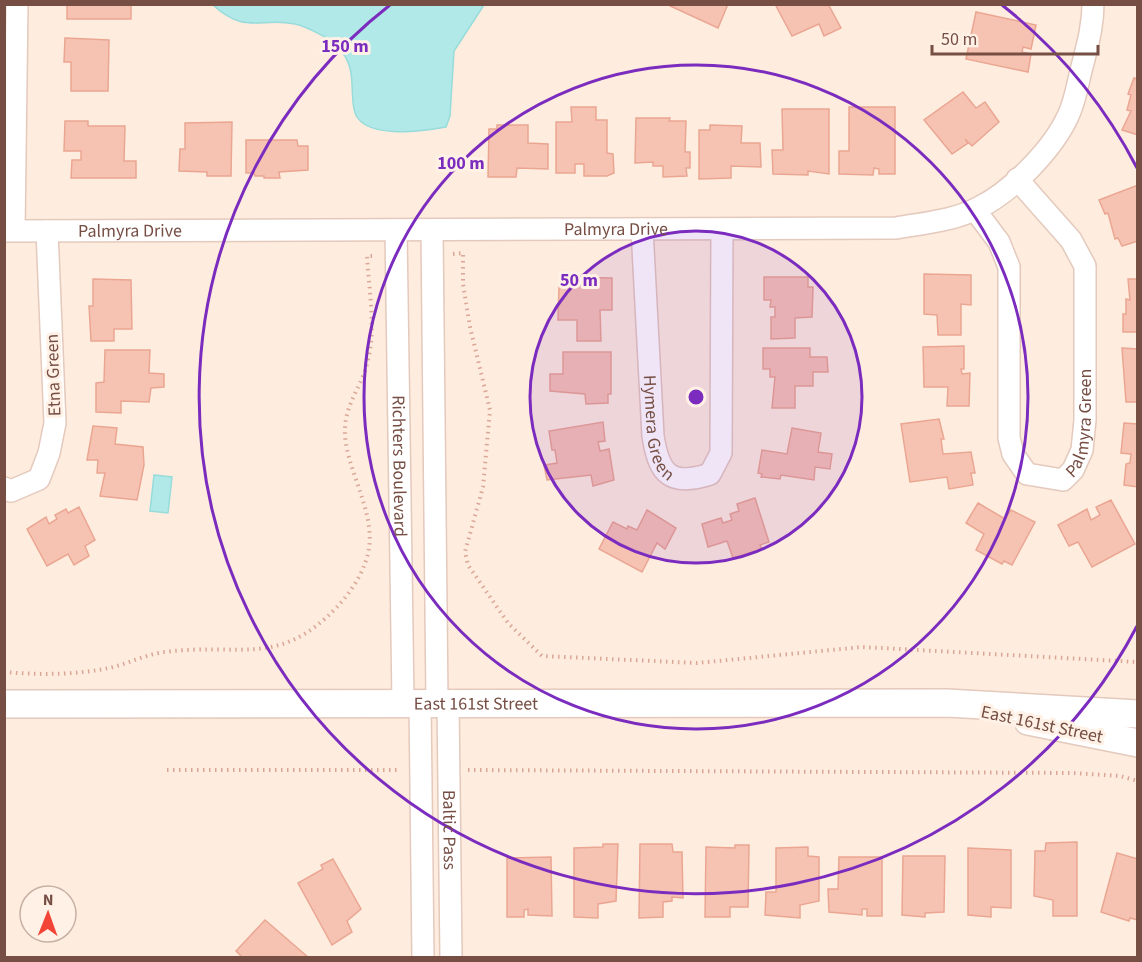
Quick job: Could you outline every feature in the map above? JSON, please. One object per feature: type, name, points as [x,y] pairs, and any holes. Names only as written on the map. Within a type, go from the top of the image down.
[{"type":"street","points":[[9,230],[17,4]]},
{"type":"street","name":"Palmyra Drive","points":[[9,230],[896,228],[948,220],[975,210],[1017,179],[1035,163],[1059,134],[1070,114],[1093,24],[1093,4]]},
{"type":"street","name":"Palmyra Green","points":[[975,210],[999,242],[1009,267],[1009,438],[1013,454],[1027,474],[1063,480],[1073,470],[1082,450],[1085,420],[1085,266],[1071,240],[1017,179]]},
{"type":"street","name":"Hymera Green","points":[[642,229],[653,436],[657,460],[665,473],[674,477],[696,479],[710,474],[721,453],[722,229]]},
{"type":"street","name":"Richters Boulevard","points":[[396,230],[427,702]]},
{"type":"street","name":"Richters Boulevard","points":[[427,702],[432,230]]},
{"type":"street","name":"Etna Green","points":[[4,488],[11,491],[39,479],[49,453],[55,423],[47,231]]},
{"type":"street","name":"Baltic Pass","points":[[423,957],[421,770],[427,702]]},
{"type":"street","name":"Baltic Pass","points":[[427,702],[448,770],[451,957]]},
{"type":"street","name":"East 161st Street","points":[[947,703],[1137,743]]},
{"type":"street","name":"East 161st Street","points":[[4,704],[947,703],[1137,714]]},
{"type":"path","points":[[432,255],[463,253],[463,284],[470,327],[490,410],[483,487],[465,552],[468,565],[508,623],[542,656],[697,663],[862,647],[1137,662]]},
{"type":"path","points":[[4,672],[60,673],[108,669],[163,652],[266,649],[298,640],[320,625],[346,598],[363,570],[370,547],[369,522],[344,430],[348,404],[368,363],[371,344],[367,256],[396,256]]},
{"type":"path","points":[[167,770],[421,770]]},
{"type":"path","points":[[448,770],[1073,773],[1120,776],[1137,780]]},
{"type":"water","points":[[213,5],[484,5],[454,51],[450,116],[446,127],[394,132],[367,126],[358,119],[354,109],[349,66],[342,52],[331,40],[295,24],[235,20]]},
{"type":"water","points":[[154,475],[172,477],[168,513],[150,511]]},
{"type":"building","points":[[67,4],[131,4],[131,19],[67,19]]},
{"type":"building","points":[[666,4],[728,4],[718,28]]},
{"type":"building","points":[[775,4],[828,4],[841,28],[824,36],[819,24],[792,36]]},
{"type":"building","points":[[976,12],[1036,25],[1031,49],[1023,47],[1022,52],[1031,54],[1028,72],[966,59]]},
{"type":"building","points":[[65,38],[109,40],[108,91],[71,91],[71,62],[64,62]]},
{"type":"building","points":[[1134,78],[1138,79],[1138,135],[1122,130],[1131,111],[1127,110],[1131,95],[1128,94]]},
{"type":"building","points":[[963,92],[976,108],[985,102],[999,122],[972,146],[965,139],[968,143],[952,154],[924,120]]},
{"type":"building","points":[[571,107],[596,107],[596,120],[607,120],[607,153],[613,154],[614,173],[607,176],[584,176],[584,164],[575,164],[575,173],[556,173],[556,122],[572,122]]},
{"type":"building","points":[[849,107],[895,107],[895,174],[879,174],[879,169],[874,168],[873,175],[839,174],[839,151],[849,151]]},
{"type":"building","points":[[782,109],[829,109],[829,174],[808,171],[808,175],[773,174],[772,150],[783,150]]},
{"type":"building","points":[[636,118],[670,118],[669,121],[686,121],[685,152],[690,152],[690,168],[686,168],[687,176],[663,177],[663,166],[653,166],[653,162],[635,163]]},
{"type":"building","points":[[65,121],[88,121],[88,126],[125,126],[124,161],[136,161],[136,178],[71,178],[72,160],[81,160],[81,151],[64,151]]},
{"type":"building","points":[[232,122],[231,176],[207,176],[207,172],[179,171],[180,149],[185,149],[185,123]]},
{"type":"building","points":[[497,125],[528,125],[528,143],[548,144],[548,169],[517,168],[516,177],[488,177],[489,129],[497,129]]},
{"type":"building","points":[[710,125],[742,126],[741,143],[760,143],[761,167],[731,166],[731,178],[699,179],[699,130],[710,130]]},
{"type":"building","points":[[246,140],[297,140],[298,146],[308,146],[308,170],[279,172],[280,178],[264,178],[264,176],[255,176],[254,173],[246,173]]},
{"type":"building","points":[[1138,185],[1138,241],[1122,246],[1118,238],[1115,239],[1108,213],[1105,214],[1099,200]]},
{"type":"building","points":[[924,274],[971,275],[971,305],[961,304],[961,335],[938,335],[937,315],[924,314]]},
{"type":"building","points":[[563,277],[612,278],[612,310],[600,310],[601,341],[577,341],[577,320],[558,320],[559,286],[563,286]]},
{"type":"building","points":[[764,277],[808,277],[808,287],[813,287],[812,317],[795,318],[795,338],[771,339],[771,317],[775,317],[775,307],[770,307],[771,300],[764,300]]},
{"type":"building","points":[[93,279],[131,280],[132,329],[114,329],[114,341],[91,341],[89,306],[93,306]]},
{"type":"building","points":[[1128,279],[1138,279],[1138,332],[1123,332],[1126,299],[1130,300]]},
{"type":"building","points":[[964,346],[964,369],[961,369],[962,374],[970,373],[969,406],[947,406],[948,387],[924,387],[923,347]]},
{"type":"building","points":[[763,348],[810,348],[810,357],[827,357],[828,372],[813,372],[813,386],[795,386],[795,408],[772,408],[775,377],[770,377],[770,369],[763,369]]},
{"type":"building","points":[[1122,348],[1138,349],[1138,402],[1126,402]]},
{"type":"building","points":[[105,350],[150,350],[149,373],[164,374],[164,387],[151,388],[149,402],[121,401],[121,413],[96,412],[96,383],[104,382]]},
{"type":"building","points":[[563,352],[611,352],[611,394],[608,394],[608,403],[586,404],[585,394],[550,391],[550,374],[563,374]]},
{"type":"building","points":[[939,419],[944,439],[941,439],[943,454],[971,452],[975,473],[971,473],[973,485],[949,489],[947,477],[910,482],[901,424]]},
{"type":"building","points":[[603,422],[605,441],[598,442],[600,451],[609,449],[614,480],[593,486],[591,475],[547,480],[544,465],[557,463],[549,431]]},
{"type":"building","points":[[1124,423],[1138,424],[1138,487],[1124,485],[1126,464],[1130,463],[1131,454],[1121,453]]},
{"type":"building","points":[[93,426],[117,428],[115,444],[143,447],[144,465],[137,500],[100,496],[105,473],[97,473],[98,460],[87,460]]},
{"type":"building","points":[[792,428],[821,433],[818,452],[832,454],[830,469],[815,467],[814,480],[781,475],[780,479],[761,477],[762,474],[758,473],[762,450],[787,454]]},
{"type":"building","points":[[755,498],[769,542],[760,545],[762,549],[733,558],[727,541],[708,547],[702,524],[721,518],[723,523],[732,520],[730,514],[739,511],[737,504]]},
{"type":"building","points":[[1111,500],[1135,544],[1092,567],[1078,542],[1069,546],[1058,525],[1087,509],[1091,520],[1100,515],[1096,507]]},
{"type":"building","points":[[978,503],[1005,519],[1011,510],[1035,522],[1012,565],[1004,561],[1002,564],[976,550],[984,534],[966,523]]},
{"type":"building","points":[[79,507],[95,540],[85,546],[89,556],[74,565],[68,554],[47,566],[27,529],[46,517],[49,524],[57,519],[55,515],[66,509],[68,513]]},
{"type":"building","points":[[647,510],[676,528],[665,549],[657,543],[642,572],[599,549],[613,522],[627,529],[628,526],[637,530]]},
{"type":"building","points":[[1077,842],[1077,916],[1053,916],[1053,900],[1034,896],[1035,851],[1045,851],[1046,843]]},
{"type":"building","points":[[603,844],[618,844],[616,901],[598,904],[598,918],[574,917],[574,848],[603,847]]},
{"type":"building","points":[[640,844],[672,844],[673,852],[682,852],[683,898],[672,897],[672,901],[663,902],[663,917],[639,918]]},
{"type":"building","points":[[735,845],[749,845],[748,907],[730,907],[730,917],[705,917],[706,847],[735,848]]},
{"type":"building","points":[[808,847],[808,856],[819,857],[819,901],[800,905],[800,918],[765,915],[766,892],[776,892],[776,848]]},
{"type":"building","points":[[968,848],[1011,850],[1011,908],[991,907],[991,917],[968,915]]},
{"type":"building","points":[[1117,853],[1138,859],[1138,920],[1130,918],[1129,921],[1101,912]]},
{"type":"building","points":[[903,856],[945,856],[944,912],[925,913],[925,917],[902,915]]},
{"type":"building","points":[[551,857],[552,916],[528,915],[528,909],[524,910],[524,917],[507,917],[507,858]]},
{"type":"building","points":[[839,857],[882,857],[882,916],[867,916],[867,909],[862,909],[862,915],[829,912],[828,889],[838,889]]},
{"type":"building","points":[[333,859],[361,909],[347,921],[352,932],[332,945],[298,883],[323,869],[321,865]]},
{"type":"building","points":[[265,920],[309,958],[243,958],[236,951]]}]
